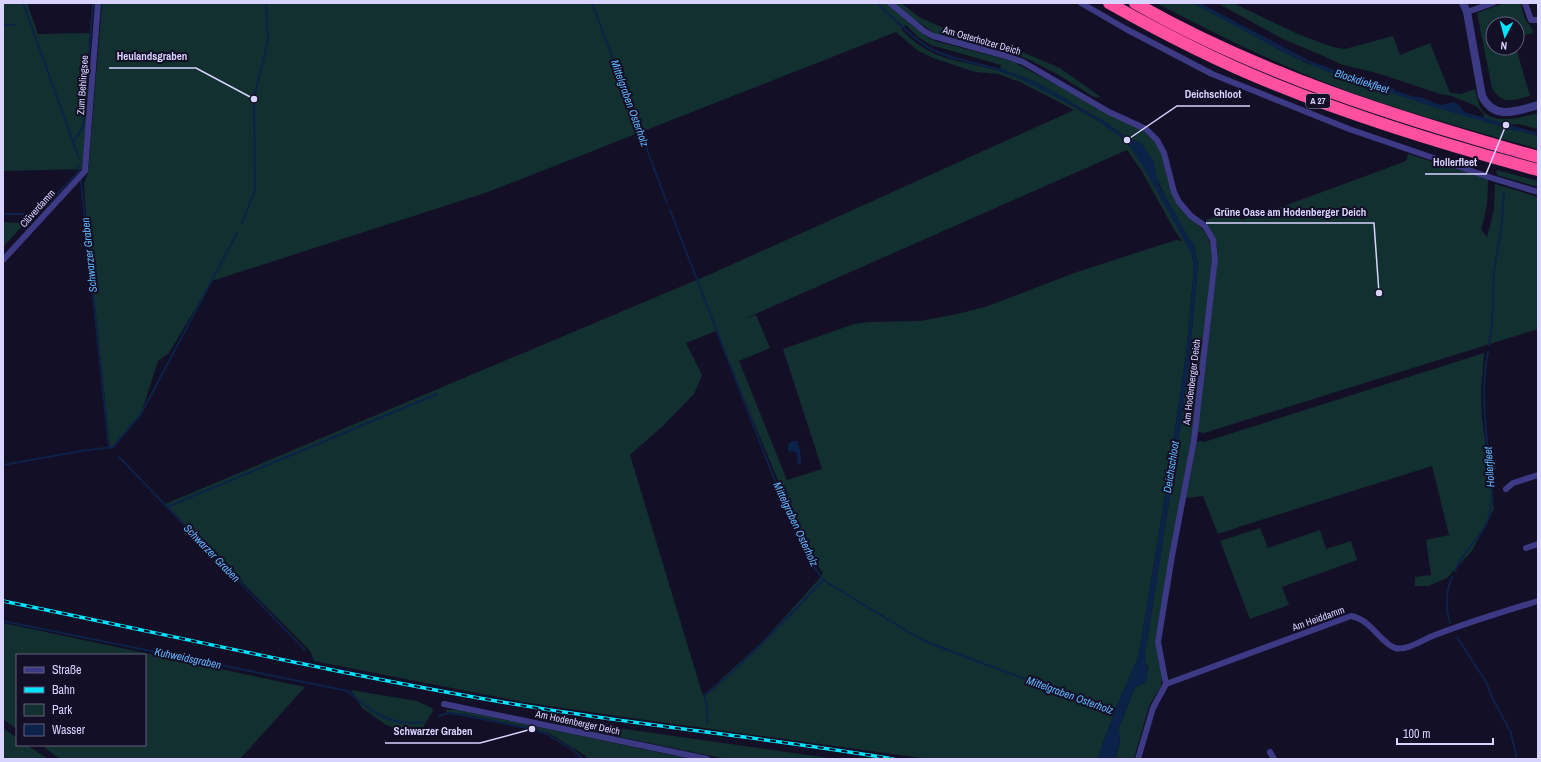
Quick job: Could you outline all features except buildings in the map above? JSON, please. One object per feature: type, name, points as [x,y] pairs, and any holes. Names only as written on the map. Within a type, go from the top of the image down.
[{"type":"highway","name":"A 27","points":[[1109,3],[1144,23],[1224,62],[1323,103],[1424,138],[1538,170]]},
{"type":"highway","name":"A 27","points":[[1135,3],[1188,32],[1277,72],[1327,92],[1432,127],[1538,157]]},
{"type":"street","name":"Zum Behlingsee","points":[[86,169],[98,3]]},
{"type":"street","name":"Am Osterholzer Deich","points":[[890,3],[924,31],[934,36],[1024,62],[1109,112],[1135,124]]},
{"type":"street","points":[[1081,3],[1126,30],[1218,77],[1356,132],[1538,192]]},
{"type":"street","points":[[1463,3],[1467,12],[1482,96],[1486,103],[1495,110],[1505,113],[1538,105]]},
{"type":"street","points":[[1467,12],[1493,3]]},
{"type":"street","points":[[1525,3],[1531,20],[1538,20]]},
{"type":"street","name":"Am Hodenberger Deich","points":[[1135,124],[1146,130],[1157,140],[1164,153],[1174,192],[1179,202],[1191,216],[1205,226],[1213,240],[1215,259],[1194,440],[1172,556],[1158,642],[1166,684]]},
{"type":"street","name":"Clüverdamm","points":[[3,260],[86,169]]},
{"type":"street","points":[[1506,489],[1513,483],[1538,475]]},
{"type":"street","points":[[1526,548],[1538,544]]},
{"type":"street","name":"Am Heiddamm","points":[[1166,684],[1351,616],[1359,618],[1370,626],[1390,645],[1402,649],[1462,625],[1538,601]]},
{"type":"street","points":[[1138,759],[1153,708],[1166,684]]},
{"type":"street","name":"Am Hodenberger Deich","points":[[444,704],[708,759]]},
{"type":"street","points":[[1270,752],[1274,759]]},
{"type":"green space","points":[[3,3],[27,3],[38,34],[91,33],[84,169],[3,171]]},
{"type":"green space","points":[[102,3],[901,3],[919,17],[944,28],[1008,46],[1060,68],[1101,97],[1094,97],[1062,77],[1032,61],[1007,51],[937,35],[915,20],[910,23],[935,41],[1012,61],[1140,129],[1150,136],[1159,147],[1163,157],[1169,184],[1207,236],[1210,244],[1213,257],[1192,434],[1155,641],[1162,676],[1161,686],[1149,706],[1134,759],[1115,759],[1120,741],[1118,730],[1135,687],[1146,682],[1148,668],[1145,661],[1145,654],[1177,451],[1189,362],[1198,266],[1194,244],[1188,237],[1164,194],[1141,143],[1127,138],[1107,123],[1038,83],[1000,68],[1001,65],[931,45],[919,38],[906,25],[901,29],[912,40],[935,54],[999,71],[1033,84],[1117,133],[1126,141],[1138,156],[1192,254],[1194,268],[1186,355],[1140,648],[1137,660],[1119,701],[1097,759],[929,759],[523,702],[314,661],[310,651],[165,504],[713,273],[1074,110],[1020,82],[998,74],[975,72],[933,58],[917,50],[896,32],[488,192],[212,281],[169,353],[158,361],[141,414],[113,447],[110,447],[87,230],[84,183],[88,173]],"holes":[[[1127,150],[1141,170],[1182,241],[1176,240],[1074,273],[985,307],[920,321],[869,322],[854,324],[783,349],[822,469],[787,480],[739,361],[770,348],[756,315],[744,319]],[[716,331],[791,512],[812,557],[823,573],[764,640],[703,696],[630,455],[664,425],[694,394],[702,375],[686,343]]]},
{"type":"green space","points":[[1156,3],[1193,3],[1306,63],[1503,127],[1508,130],[1510,129],[1538,136],[1538,149],[1456,126],[1347,91],[1237,44]]},
{"type":"green space","points":[[1217,3],[1233,3],[1300,35],[1333,47],[1345,49],[1393,36],[1400,55],[1430,43],[1450,93],[1461,94],[1475,89],[1480,107],[1491,117],[1499,119],[1515,118],[1538,113],[1538,129],[1518,124],[1509,125],[1484,118],[1484,114],[1476,106],[1452,96],[1440,94],[1380,74],[1340,64],[1283,39]]},
{"type":"green space","points":[[1504,3],[1521,3],[1524,16],[1485,16],[1485,53],[1477,13]]},
{"type":"green space","points":[[1525,18],[1531,28],[1533,33],[1525,35]]},
{"type":"green space","points":[[1486,56],[1518,56],[1530,96],[1513,100],[1504,99],[1496,94],[1492,88]]},
{"type":"green space","points":[[1408,154],[1488,179],[1487,205],[1481,229],[1487,237],[1494,210],[1495,184],[1538,197],[1538,329],[1204,433],[1197,432],[1218,257],[1217,245],[1206,220],[1237,209],[1241,220],[1287,205],[1406,161]]},
{"type":"green space","points":[[1496,170],[1538,181],[1538,187],[1497,175]]},
{"type":"green space","points":[[3,222],[25,223],[3,247]]},
{"type":"green space","points":[[1484,353],[1481,392],[1482,418],[1494,509],[1472,551],[1447,578],[1428,586],[1415,586],[1415,577],[1431,575],[1426,540],[1449,535],[1432,466],[1218,534],[1203,496],[1186,498],[1196,443],[1199,441],[1204,442]]},
{"type":"green space","points":[[1260,528],[1268,548],[1320,530],[1326,549],[1351,541],[1357,560],[1282,587],[1289,605],[1250,619],[1220,541]]},
{"type":"green space","points":[[3,623],[305,687],[240,759],[60,759],[42,746],[146,746],[146,654],[16,654],[16,728],[3,719]]},
{"type":"green space","points":[[351,690],[417,701],[432,708],[433,711],[420,732],[397,729],[386,725],[362,708]]},
{"type":"green space","points":[[446,710],[458,710],[690,759],[586,759],[586,756],[549,733],[464,714],[447,712]]},
{"type":"green space","points":[[555,719],[836,759],[726,759],[552,723]]},
{"type":"green space","points":[[3,728],[16,737],[16,746],[28,746],[48,759],[3,759]]},
{"type":"water","name":"Blockdiekfleet","points":[[1193,3],[1200,3],[1308,60],[1350,76],[1370,81],[1374,84],[1386,83],[1396,91],[1415,97],[1421,97],[1437,104],[1442,105],[1454,102],[1460,106],[1464,112],[1538,133],[1538,136],[1510,129],[1508,130],[1328,72],[1283,52]]},
{"type":"water","points":[[1000,68],[1038,83],[1107,123],[1127,138],[1141,143],[1153,160],[1159,185],[1188,237],[1194,244],[1198,266],[1189,362],[1177,451],[1145,654],[1147,678],[1146,682],[1135,687],[1118,729],[1120,740],[1115,759],[1097,759],[1119,701],[1137,660],[1140,648],[1186,355],[1194,268],[1192,254],[1143,166],[1126,141],[1100,122],[1073,106],[1017,77],[999,71]]},
{"type":"water","points":[[792,441],[797,441],[799,446],[801,464],[798,465],[797,453],[793,451],[789,452],[788,450],[788,445]]},
{"type":"waterway","name":"Schwarzer Graben","points":[[23,3],[79,158]]},
{"type":"waterway","points":[[73,143],[83,126],[93,3]]},
{"type":"waterway","points":[[242,223],[255,190],[254,99],[268,40],[266,3]]},
{"type":"waterway","name":"Mittelgraben Osterholz","points":[[592,3],[667,203]]},
{"type":"waterway","name":"Deichschloot","points":[[877,3],[910,34],[931,49],[956,59],[1001,70]]},
{"type":"waterway","points":[[3,25],[15,25]]},
{"type":"waterway","points":[[47,205],[80,170],[79,167]]},
{"type":"waterway","name":"Schwarzer Graben","points":[[81,181],[109,448]]},
{"type":"waterway","name":"Hollerfleet","points":[[1489,345],[1492,325],[1494,270],[1501,230],[1504,192]]},
{"type":"waterway","name":"Mittelgraben Osterholz","points":[[670,210],[784,504],[811,562],[823,580],[922,640],[1117,712]]},
{"type":"waterway","points":[[3,214],[38,214]]},
{"type":"waterway","points":[[3,465],[81,451],[113,447],[141,414],[237,233]]},
{"type":"waterway","name":"Hollerfleet","points":[[1455,571],[1464,555],[1485,526],[1489,518],[1491,508],[1492,488],[1484,403],[1488,352]]},
{"type":"waterway","points":[[167,507],[437,394]]},
{"type":"waterway","name":"Schwarzer Graben","points":[[119,457],[305,650]]},
{"type":"waterway","name":"Hollerfleet","points":[[1450,623],[1447,611],[1447,600],[1448,589],[1452,577]]},
{"type":"waterway","points":[[707,723],[707,706],[704,696],[751,655],[823,580]]},
{"type":"waterway","name":"Kuhweidsgraben","points":[[3,621],[348,691],[373,711],[391,720],[412,723],[423,722]]},
{"type":"waterway","name":"Hollerfleet","points":[[1457,637],[1486,682],[1511,733],[1517,759]]},
{"type":"waterway","name":"Schwarzer Graben","points":[[439,716],[448,713],[457,714],[532,729],[547,734],[572,749],[583,759]]},
{"type":"railway","points":[[3,601],[439,691],[600,718],[795,744],[893,759]]},
{"type":"place","name":"Heulandsgraben","points":[[254,99]]},
{"type":"place","name":"Hollerfleet","points":[[1506,125]]},
{"type":"place","name":"Deichschloot","points":[[1127,140]]},
{"type":"place","name":"Grüne Oase am Hodenberger Deich","points":[[1379,293]]},
{"type":"place","name":"Schwarzer Graben","points":[[532,729]]}]
